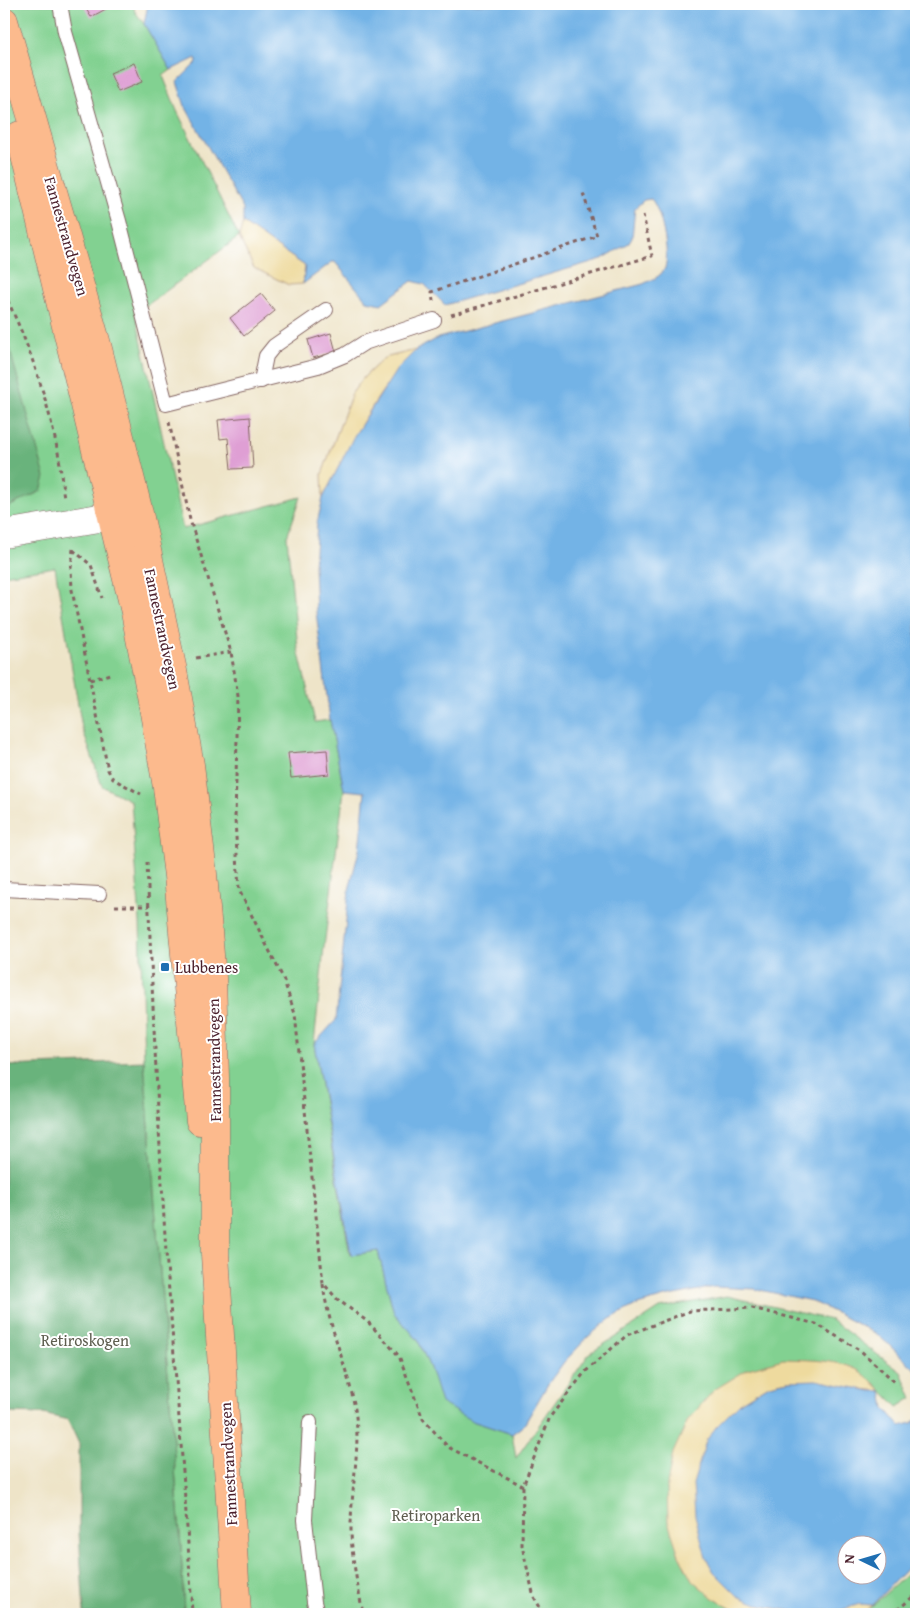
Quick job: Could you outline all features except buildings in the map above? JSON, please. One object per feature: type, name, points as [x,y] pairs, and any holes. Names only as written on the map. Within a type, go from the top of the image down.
[{"type":"highway","name":"Fannestrandvegen","points":[[4,21],[96,341],[138,509],[173,671],[190,765],[203,874],[212,978],[215,1068],[216,1254],[238,1614]]},
{"type":"highway","name":"Fannestrandvegen","points":[[4,68],[135,612],[167,787],[186,951],[205,1179],[216,1254]]},
{"type":"street","points":[[4,534],[111,516],[138,509]]},
{"type":"lane","points":[[60,4],[65,32],[119,221],[166,404],[318,366],[345,355],[364,342],[434,320]]},
{"type":"lane","points":[[261,381],[266,356],[274,346],[326,310]]},
{"type":"lane","points":[[4,889],[99,894]]},
{"type":"lane","points":[[310,1422],[305,1520],[317,1614]]},
{"type":"path","points":[[432,292],[597,236],[582,190]]},
{"type":"path","points":[[434,320],[652,256],[643,215]]},
{"type":"path","points":[[4,293],[29,350],[41,385],[58,449],[64,497]]},
{"type":"path","points":[[166,404],[190,520],[231,652],[238,696],[235,819],[239,890],[283,978],[295,1014],[323,1283],[327,1307],[341,1352],[355,1410],[356,1438],[351,1528],[353,1556],[363,1614]]},
{"type":"path","points":[[72,542],[72,590],[108,770],[113,779],[141,794]]},
{"type":"path","points":[[73,549],[91,565],[102,600]]},
{"type":"path","points":[[196,658],[231,652]]},
{"type":"path","points":[[90,680],[110,674]]},
{"type":"path","points":[[140,785],[143,803]]},
{"type":"path","points":[[147,859],[166,1252],[188,1523],[192,1614]]},
{"type":"path","points":[[99,894],[110,906],[149,906]]},
{"type":"path","points":[[323,1283],[337,1299],[368,1322],[399,1356],[423,1419],[448,1448],[523,1486]]},
{"type":"path","points":[[544,1614],[534,1597],[522,1546],[523,1486],[550,1417],[585,1372],[627,1335],[690,1311],[752,1308],[816,1324],[861,1351],[897,1384]]},
{"type":"path","points":[[890,1614],[916,1594]]},
{"type":"green space","name":"Retiroparken","points":[[4,4],[136,4],[134,10],[171,70],[163,76],[177,111],[239,237],[135,312],[183,529],[301,497],[287,537],[298,649],[315,722],[330,720],[344,790],[314,1044],[350,1255],[378,1251],[394,1313],[418,1340],[430,1368],[472,1421],[512,1434],[516,1458],[589,1354],[660,1308],[727,1296],[831,1320],[901,1372],[912,1398],[898,1407],[868,1378],[847,1366],[713,1598],[741,1614],[184,1614],[181,1547],[144,1061],[140,922],[131,801],[102,786],[82,728],[55,567],[4,575],[4,509],[41,491],[8,343],[4,333]]},
{"type":"green space","points":[[4,333],[45,477],[41,491],[4,509]]},
{"type":"green space","name":"Retiroskogen","points":[[144,1061],[181,1547],[184,1614],[84,1614],[79,1532],[79,1444],[68,1420],[43,1414],[4,1413],[4,1066]]},
{"type":"green space","points":[[916,1566],[916,1614],[863,1614]]},
{"type":"sand","points":[[243,223],[305,266],[303,284],[289,285],[254,268],[239,237]]},
{"type":"sand","points":[[416,350],[401,366],[375,402],[353,439],[323,498],[322,474],[352,393],[364,377],[384,358]]},
{"type":"sand","points":[[783,1359],[834,1362],[861,1372],[882,1391],[788,1381],[769,1385],[741,1402],[838,1567],[838,1586],[849,1586],[860,1604],[872,1605],[862,1614],[741,1614],[713,1598],[692,1580],[679,1555],[668,1522],[667,1485],[673,1453],[688,1420],[714,1390],[748,1369]]},
{"type":"water","points":[[148,4],[916,4],[916,1370],[877,1334],[812,1301],[755,1289],[714,1287],[665,1297],[634,1306],[610,1319],[589,1336],[564,1362],[548,1384],[524,1425],[512,1434],[472,1421],[441,1403],[430,1368],[418,1340],[394,1313],[378,1251],[351,1255],[314,1044],[336,1020],[349,890],[359,850],[365,792],[344,790],[330,720],[316,612],[314,566],[317,523],[323,498],[354,436],[397,369],[416,350],[438,338],[643,284],[658,276],[665,268],[665,243],[658,212],[651,199],[644,200],[635,208],[632,238],[629,243],[602,259],[445,305],[424,284],[412,281],[381,304],[367,301],[335,262],[332,262],[303,284],[305,266],[243,223],[243,209],[185,106],[177,82],[197,62],[196,58],[171,70],[144,24]]},
{"type":"water","points":[[816,1380],[871,1391],[882,1391],[885,1408],[900,1426],[916,1420],[916,1559],[872,1605],[860,1604],[841,1610],[799,1612],[762,1606],[738,1596],[714,1572],[706,1558],[695,1515],[693,1484],[706,1441],[716,1427],[741,1402],[769,1385],[788,1381]]},
{"type":"place","name":"Lubbenes","points":[[165,967]]}]
